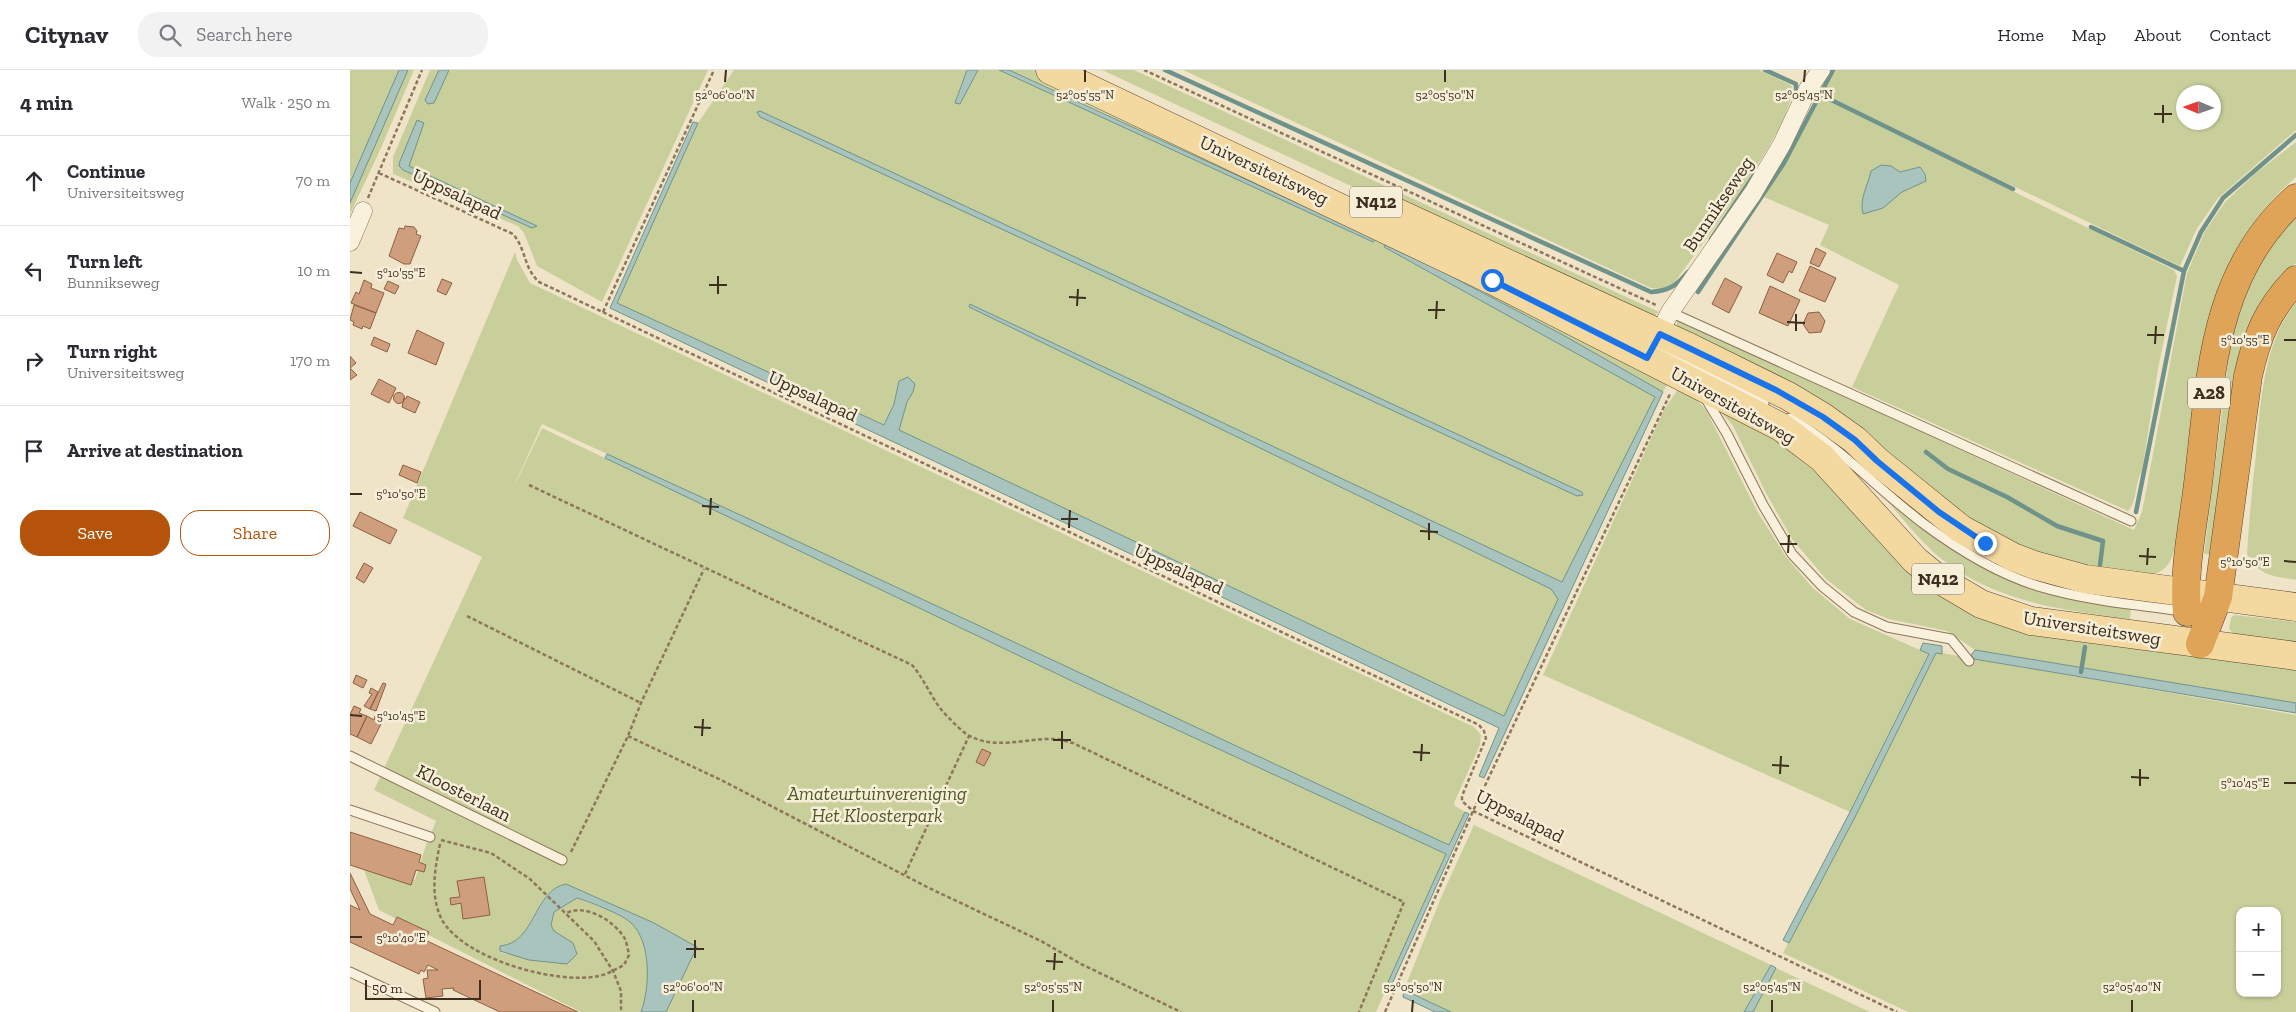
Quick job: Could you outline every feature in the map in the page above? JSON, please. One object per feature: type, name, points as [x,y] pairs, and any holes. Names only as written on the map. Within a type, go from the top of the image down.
[{"type":"highway","name":"A28","points":[[2200,644],[2198,603],[2210,383],[2222,316],[2244,263],[2277,214],[2296,198]]},
{"type":"highway","name":"A28","points":[[2198,603],[2254,348],[2264,323],[2279,298],[2296,280]]},
{"type":"main road","name":"Universiteitsweg","points":[[1050,70],[1361,216],[1655,338]]},
{"type":"main road","name":"Universiteitsweg","points":[[1092,70],[1655,338],[1683,366],[1781,427],[1822,458],[1915,560],[1961,594],[1989,607],[2031,621],[2296,656]]},
{"type":"main road","name":"Universiteitsweg","points":[[1683,366],[1776,390],[1823,417],[1855,440],[1877,461],[1946,517],[1985,543],[2013,557],[2042,568],[2085,579],[2198,603],[2296,607]]},
{"type":"street","name":"Bunnikseweg","points":[[1655,338],[1753,193],[1782,144],[1808,89],[1821,70]]},
{"type":"street","points":[[350,242],[363,211]]},
{"type":"lane","name":"Universiteitsweg","points":[[1070,70],[1206,133]]},
{"type":"lane","name":"N412","points":[[1369,209],[1555,296]]},
{"type":"lane","points":[[1655,338],[2131,521]]},
{"type":"lane","points":[[1683,366],[1698,391],[1709,403],[1763,506],[1788,546],[1822,586],[1854,612],[1887,627],[1951,640],[1969,661]]},
{"type":"lane","name":"Universiteitsweg","points":[[1683,366],[1778,412],[1814,432],[1924,524],[1985,564],[2037,586],[2062,592],[2198,603]]},
{"type":"lane","name":"Kloosterlaan","points":[[350,756],[562,860]]},
{"type":"lane","points":[[350,810],[430,836]]},
{"type":"lane","points":[[350,972],[435,1012]]},
{"type":"path","points":[[363,211],[422,70]]},
{"type":"path","points":[[603,312],[714,70]]},
{"type":"path","points":[[1144,70],[1655,338]]},
{"type":"path","name":"Uppsalapad","points":[[379,173],[513,234],[521,245],[529,272],[539,282],[1479,725],[1484,731],[1486,738],[1462,796],[1462,801],[1473,811],[1897,1012]]},
{"type":"path","points":[[1386,1012],[1473,811],[1683,366]]},
{"type":"path","points":[[529,485],[704,569],[912,665],[922,677],[931,695],[946,715],[969,736],[985,742],[1012,743],[1055,739],[1072,743],[1404,902],[1359,1012]]},
{"type":"path","points":[[562,860],[571,852],[628,736],[641,703],[704,569]]},
{"type":"path","points":[[467,616],[641,703]]},
{"type":"path","points":[[628,736],[723,781],[927,887],[1041,941],[1081,964],[1181,1012]]},
{"type":"path","points":[[904,874],[969,736]]},
{"type":"path","points":[[430,836],[490,853],[530,879],[594,941],[613,971],[622,991],[621,1012]]},
{"type":"path","points":[[441,840],[434,869],[434,893],[442,919],[457,937],[479,952],[531,972],[577,978],[599,976],[624,966],[629,955],[624,939],[613,926],[585,910],[573,909],[565,914]]},
{"type":"green space","points":[[350,70],[414,70],[381,148],[350,214]]},
{"type":"green space","points":[[430,70],[708,70],[602,302],[537,266],[524,233],[518,226],[393,174],[393,157]]},
{"type":"green space","points":[[734,70],[967,70],[955,102],[960,104],[978,70],[999,70],[1373,241],[1085,104],[1009,70],[1042,70],[1670,379],[1663,392],[1563,335],[1386,242],[1385,248],[1656,397],[1562,582],[970,304],[969,307],[1551,589],[1558,599],[1504,716],[899,430],[907,402],[915,384],[908,377],[899,381],[894,404],[884,425],[616,303],[698,123]]},
{"type":"green space","points":[[1102,70],[1134,70],[1659,312],[1653,317],[1632,317]]},
{"type":"green space","points":[[1183,70],[1759,70],[1792,87],[1789,105],[1779,129],[1745,184],[1677,279],[1665,288],[1659,289],[1651,288]]},
{"type":"green space","points":[[1835,70],[2296,70],[2296,130],[2218,198],[2196,230],[2180,266],[1821,94]]},
{"type":"green space","points":[[1820,97],[2174,270],[2177,276],[2158,369],[2142,471],[2133,502],[2128,511],[1852,387],[1899,285],[1820,245],[1829,225],[1764,197]]},
{"type":"green space","points":[[2296,142],[2296,177],[2270,203],[2249,230],[2232,258],[2220,287],[2210,318],[2203,350],[2177,540],[2170,562],[2165,568],[2156,573],[2146,575],[2087,567],[2052,557],[2018,544],[1985,528],[1923,491],[1677,328],[1677,319],[2134,530],[2142,512],[2187,273],[2204,233],[2225,202],[2256,173]]},
{"type":"green space","points":[[2296,204],[2296,263],[2282,276],[2215,555],[2204,554],[2231,338],[2251,269]]},
{"type":"green space","name":"Amateurtuinvereniging Het Kloosterpark","points":[[515,252],[517,260],[530,283],[1474,727],[1481,735],[1480,745],[1454,803],[1455,806],[1465,812],[1449,845],[542,424],[510,495],[542,428],[1095,692],[1446,854],[1376,1012],[666,1012],[697,947],[654,923],[566,884],[555,888],[546,895],[521,936],[512,943],[500,946],[502,953],[518,955],[529,960],[567,964],[560,936],[551,925],[554,912],[577,898],[613,912],[630,922],[637,931],[646,953],[646,991],[641,1012],[581,1012],[379,910],[361,862],[415,880],[436,821],[374,790],[482,557],[403,518]]},
{"type":"green space","points":[[2296,303],[2296,580],[2267,574],[2256,567],[2247,554],[2259,416],[2265,375],[2276,336],[2285,318]]},
{"type":"green space","points":[[1680,386],[1690,392],[1706,410],[1757,511],[1786,557],[1813,588],[1850,619],[1929,654],[1850,812],[1543,675],[1664,410]]},
{"type":"green space","points":[[1720,411],[1744,414],[1805,456],[1936,593],[2176,653],[2296,670],[2296,703],[1975,650],[1947,631],[1889,619],[1866,610],[1826,579],[1792,539],[1766,493],[1733,426]]},
{"type":"green space","points":[[1889,499],[1930,534],[1971,561],[2010,580],[2131,608],[2130,619],[2056,608],[2009,595],[1986,586],[1964,575],[1935,554],[1888,502]]},
{"type":"green space","points":[[2234,615],[2296,622],[2296,648],[2235,638],[2229,628],[2231,618]]},
{"type":"green space","points":[[1936,652],[2296,715],[2296,1012],[1908,1012],[1783,953],[1855,817]]},
{"type":"green space","points":[[1474,825],[1771,965],[1744,1012],[1451,1012],[1404,990],[1442,895]]},
{"type":"green space","points":[[1776,968],[1870,1012],[1753,1012]]},
{"type":"water","points":[[399,70],[408,70],[350,203],[350,183]]},
{"type":"water","points":[[439,70],[449,70],[434,103],[428,104],[425,100]]},
{"type":"water","points":[[967,70],[978,70],[960,104],[955,103]]},
{"type":"water","points":[[999,70],[1009,70],[1375,239],[1373,242]]},
{"type":"water","points":[[760,111],[1582,492],[1583,495],[1577,496],[760,117],[757,112]]},
{"type":"water","points":[[417,120],[424,123],[409,166],[537,226],[532,228],[403,170],[399,166],[400,161]]},
{"type":"water","points":[[693,122],[698,123],[617,303],[884,425],[894,404],[899,381],[908,377],[915,384],[907,402],[899,430],[1504,716],[1558,599],[1551,589],[969,307],[970,304],[1562,582],[1655,397],[1384,247],[1386,242],[1563,335],[1663,392],[1484,778],[1479,776],[1499,728],[610,308]]},
{"type":"water","points":[[1881,165],[1891,166],[1900,172],[1920,167],[1925,174],[1926,181],[1902,192],[1883,208],[1863,214],[1863,197],[1871,171]]},
{"type":"water","points":[[607,454],[1449,845],[1465,812],[1469,814],[1392,984],[1388,982],[1446,854],[1095,692],[605,458]]},
{"type":"water","points":[[1923,643],[1942,646],[1942,654],[1936,653],[1855,817],[1789,943],[1783,940],[1929,654],[1920,650]]},
{"type":"water","points":[[1975,650],[2296,703],[2296,713],[1974,659],[1971,655]]},
{"type":"water","points":[[566,884],[654,923],[697,947],[666,1012],[641,1012],[646,990],[647,965],[646,952],[637,930],[626,919],[590,902],[577,898],[554,912],[551,925],[554,931],[573,943],[577,954],[567,964],[529,960],[500,951],[500,946],[512,943],[521,936],[547,896],[555,888]]},
{"type":"water","points":[[1771,965],[1776,968],[1753,1012],[1744,1012]]},
{"type":"water","points":[[1404,990],[1451,1012],[1435,1012],[1403,997]]},
{"type":"building","points":[[405,226],[414,227],[417,231],[416,234],[421,236],[410,264],[404,264],[389,256],[399,228],[404,229]]},
{"type":"building","points":[[1816,248],[1826,253],[1819,267],[1810,263]]},
{"type":"building","points":[[1777,253],[1797,262],[1792,273],[1789,271],[1783,283],[1767,275]]},
{"type":"building","points":[[1810,266],[1836,278],[1825,302],[1799,291]]},
{"type":"building","points":[[1725,278],[1742,287],[1729,313],[1712,304]]},
{"type":"building","points":[[442,279],[452,283],[446,295],[437,291]]},
{"type":"building","points":[[364,280],[372,284],[371,288],[384,293],[376,313],[351,303],[356,292],[359,294]]},
{"type":"building","points":[[388,281],[399,286],[395,294],[384,289]]},
{"type":"building","points":[[1770,286],[1800,300],[1788,326],[1759,313]]},
{"type":"building","points":[[354,305],[376,313],[370,329],[363,326],[362,329],[353,325],[354,322],[350,320]]},
{"type":"building","points":[[1819,312],[1825,321],[1821,332],[1809,333],[1803,324],[1808,313]]},
{"type":"building","points":[[417,330],[444,343],[436,365],[408,353]]},
{"type":"building","points":[[374,337],[390,344],[387,352],[371,345]]},
{"type":"building","points":[[350,356],[356,363],[350,368]]},
{"type":"building","points":[[350,368],[357,375],[350,380]]},
{"type":"building","points":[[379,379],[396,388],[389,403],[371,394]]},
{"type":"building","points":[[399,392],[405,398],[399,404],[393,398]]},
{"type":"building","points":[[407,396],[420,402],[415,413],[402,407],[404,398],[406,399]]},
{"type":"building","points":[[403,465],[421,472],[417,483],[399,475]]},
{"type":"building","points":[[360,512],[397,530],[390,544],[353,526]]},
{"type":"building","points":[[364,563],[373,568],[364,583],[356,578]]},
{"type":"building","points":[[356,675],[367,680],[363,688],[353,683]]},
{"type":"building","points":[[383,683],[386,684],[376,711],[370,709]]},
{"type":"building","points":[[371,688],[378,692],[370,709],[364,706],[372,694],[369,693]]},
{"type":"building","points":[[354,706],[361,709],[359,713],[367,716],[357,737],[350,734],[350,715]]},
{"type":"building","points":[[367,716],[374,720],[375,716],[383,720],[371,744],[357,737]]},
{"type":"building","points":[[982,749],[991,753],[984,766],[976,762]]},
{"type":"building","points":[[350,832],[421,855],[419,862],[426,865],[424,872],[416,870],[411,885],[350,865]]},
{"type":"building","points":[[350,873],[370,914],[393,925],[397,917],[427,931],[429,932],[425,940],[578,1012],[500,1012],[453,990],[454,988],[442,989],[443,996],[426,998],[423,979],[428,978],[427,970],[438,970],[428,965],[424,972],[421,970],[419,974],[350,942],[350,905],[360,910],[350,889]]},
{"type":"building","points":[[484,877],[490,915],[463,919],[461,903],[451,905],[450,898],[460,897],[457,881]]},
{"type":"waterway","points":[[1165,70],[1651,292],[1672,286],[1688,272]]},
{"type":"waterway","points":[[1765,70],[1796,84],[1796,98]]},
{"type":"waterway","points":[[1698,292],[1784,163],[1833,70]]},
{"type":"waterway","points":[[1819,94],[2013,189]]},
{"type":"waterway","points":[[2136,512],[2184,271],[2201,232],[2223,198],[2296,135]]},
{"type":"waterway","points":[[1711,239],[1754,175]]},
{"type":"waterway","points":[[2091,227],[2184,271]]},
{"type":"waterway","points":[[1926,452],[1948,469],[2007,497],[2057,526],[2103,541],[2100,565]]},
{"type":"waterway","points":[[2081,672],[2085,647]]},
{"type":"route","points":[[1492,280],[1647,358],[1660,334],[1776,390],[1823,417],[1855,440],[1877,461],[1939,512],[1985,543]]}]
